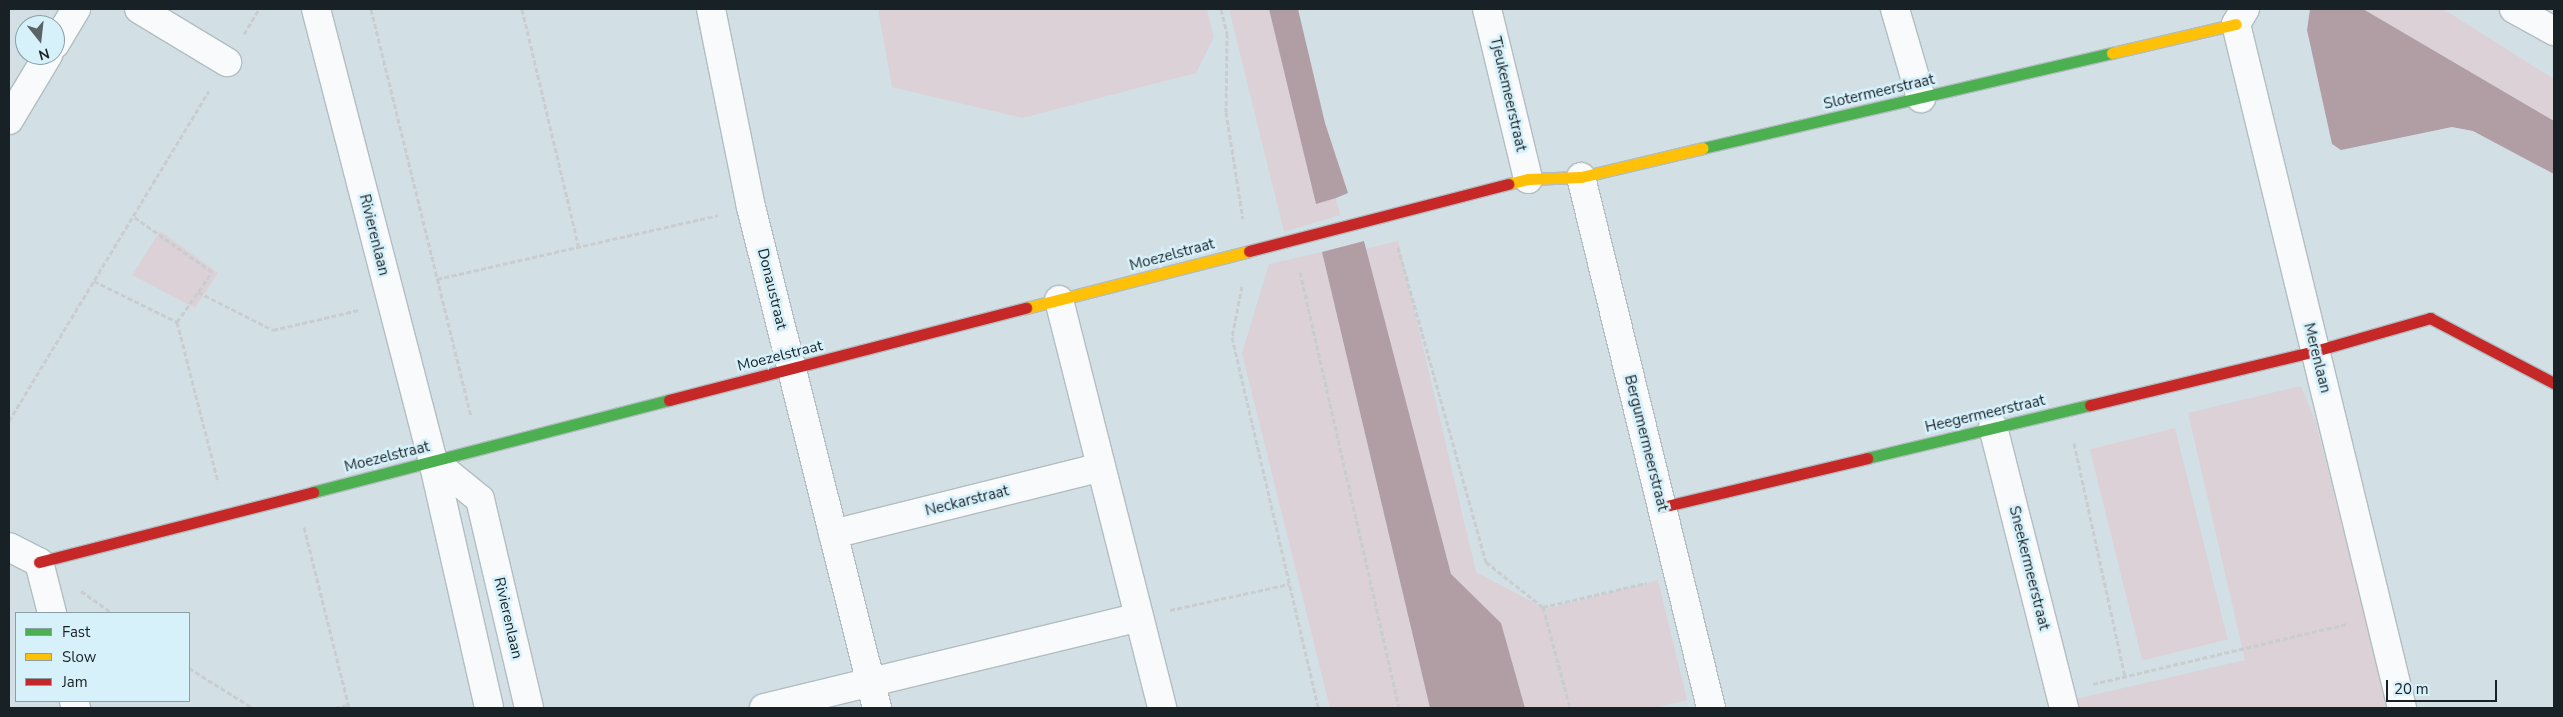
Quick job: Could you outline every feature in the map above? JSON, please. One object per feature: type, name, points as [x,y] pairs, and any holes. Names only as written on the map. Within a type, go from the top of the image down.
[{"type":"street","points":[[65,27],[76,9]]},
{"type":"street","points":[[139,9],[227,62]]},
{"type":"street","name":"Rivierenlaan","points":[[316,9],[433,461],[489,708]]},
{"type":"street","name":"Donaustraat","points":[[711,9],[751,207],[874,696]]},
{"type":"street","name":"Tjeukemeerstraat","points":[[1488,9],[1528,179]]},
{"type":"street","points":[[1895,9],[1920,98]]},
{"type":"street","points":[[2514,9],[2554,31]]},
{"type":"street","name":"Slotermeerstraat","points":[[1528,179],[1581,178],[1920,98],[2241,17]]},
{"type":"street","name":"Merenlaan","points":[[2241,17],[2315,351],[2402,708]]},
{"type":"street","points":[[9,120],[42,65]]},
{"type":"street","name":"Bergumermeerstraat","points":[[1581,178],[1711,708]]},
{"type":"street","name":"Moezelstraat","points":[[39,562],[1528,179]]},
{"type":"street","points":[[1059,300],[1162,708]]},
{"type":"street","name":"Heegermeerstraat","points":[[1662,506],[2315,351],[2430,318],[2554,384]]},
{"type":"street","name":"Sneekermeerstraat","points":[[1993,427],[2062,700]]},
{"type":"street","name":"Rivierenlaan","points":[[433,461],[480,499],[529,708]]},
{"type":"street","name":"Neckarstraat","points":[[833,534],[1101,467]]},
{"type":"street","points":[[9,547],[39,562],[52,612]]},
{"type":"street","points":[[764,708],[874,696],[1138,617]]},
{"type":"path","points":[[9,422],[259,9]]},
{"type":"path","points":[[371,9],[479,449]]},
{"type":"path","points":[[522,9],[579,248]]},
{"type":"path","points":[[1221,9],[1227,33],[1226,112],[1248,251],[1232,337],[1318,708]]},
{"type":"path","points":[[437,279],[579,248],[751,207]]},
{"type":"path","points":[[1389,214],[1486,562],[1542,607],[1570,708]]},
{"type":"path","points":[[133,216],[212,272],[177,322],[226,514]]},
{"type":"path","points":[[1292,240],[1398,708]]},
{"type":"path","points":[[94,281],[177,322]]},
{"type":"path","points":[[198,292],[273,330],[391,303]]},
{"type":"path","points":[[2067,410],[2125,677]]},
{"type":"path","points":[[296,496],[331,626],[348,707],[335,708]]},
{"type":"path","points":[[1542,607],[1679,576]]},
{"type":"path","points":[[1138,617],[1289,584]]},
{"type":"path","points":[[2062,700],[2125,677],[2380,616]]},
{"type":"path","points":[[190,669],[253,708]]},
{"type":"shaded area","points":[[878,9],[1207,9],[1214,37],[1196,73],[1022,118],[892,87]]},
{"type":"shaded area","points":[[1229,9],[1269,9],[1316,203],[1336,198],[1340,215],[1284,232]]},
{"type":"shaded area","points":[[1269,9],[1298,9],[1325,123],[1348,193],[1316,204]]},
{"type":"shaded area","points":[[2310,9],[2363,9],[2554,121],[2554,174],[2473,131],[2452,127],[2341,150],[2332,144],[2307,30]]},
{"type":"shaded area","points":[[2363,9],[2443,9],[2554,79],[2554,121]]},
{"type":"shaded area","points":[[160,231],[218,273],[195,308],[132,275]]},
{"type":"shaded area","points":[[1364,241],[1451,574],[1501,623],[1525,708],[1430,708],[1322,252]]},
{"type":"shaded area","points":[[1398,241],[1476,572],[1546,609],[1658,580],[1687,700],[1655,708],[1525,708],[1501,623],[1451,574],[1366,249]]},
{"type":"shaded area","points":[[1322,252],[1430,708],[1330,708],[1242,353],[1269,264]]},
{"type":"shaded area","points":[[2301,386],[2316,423],[2388,708],[2078,708],[2076,699],[2245,660],[2188,413]]},
{"type":"shaded area","points":[[2175,428],[2228,640],[2142,661],[2090,449]]},
{"type":"traffic: fast","points":[[1703,148],[2112,53]]},
{"type":"traffic: fast","points":[[313,492],[669,400]]},
{"type":"traffic: fast","points":[[1867,458],[2090,405]]},
{"type":"traffic: slow","points":[[2112,53],[2236,24]]},
{"type":"traffic: slow","points":[[1508,184],[1528,179],[1581,177],[1703,148]]},
{"type":"traffic: slow","points":[[1026,308],[1249,251]]},
{"type":"traffic: jam","points":[[1249,251],[1508,184]]},
{"type":"traffic: jam","points":[[669,400],[1026,308]]},
{"type":"traffic: jam","points":[[2090,405],[2315,351],[2430,318],[2554,383]]},
{"type":"traffic: jam","points":[[1662,507],[1867,458]]},
{"type":"traffic: jam","points":[[39,562],[313,492]]}]
